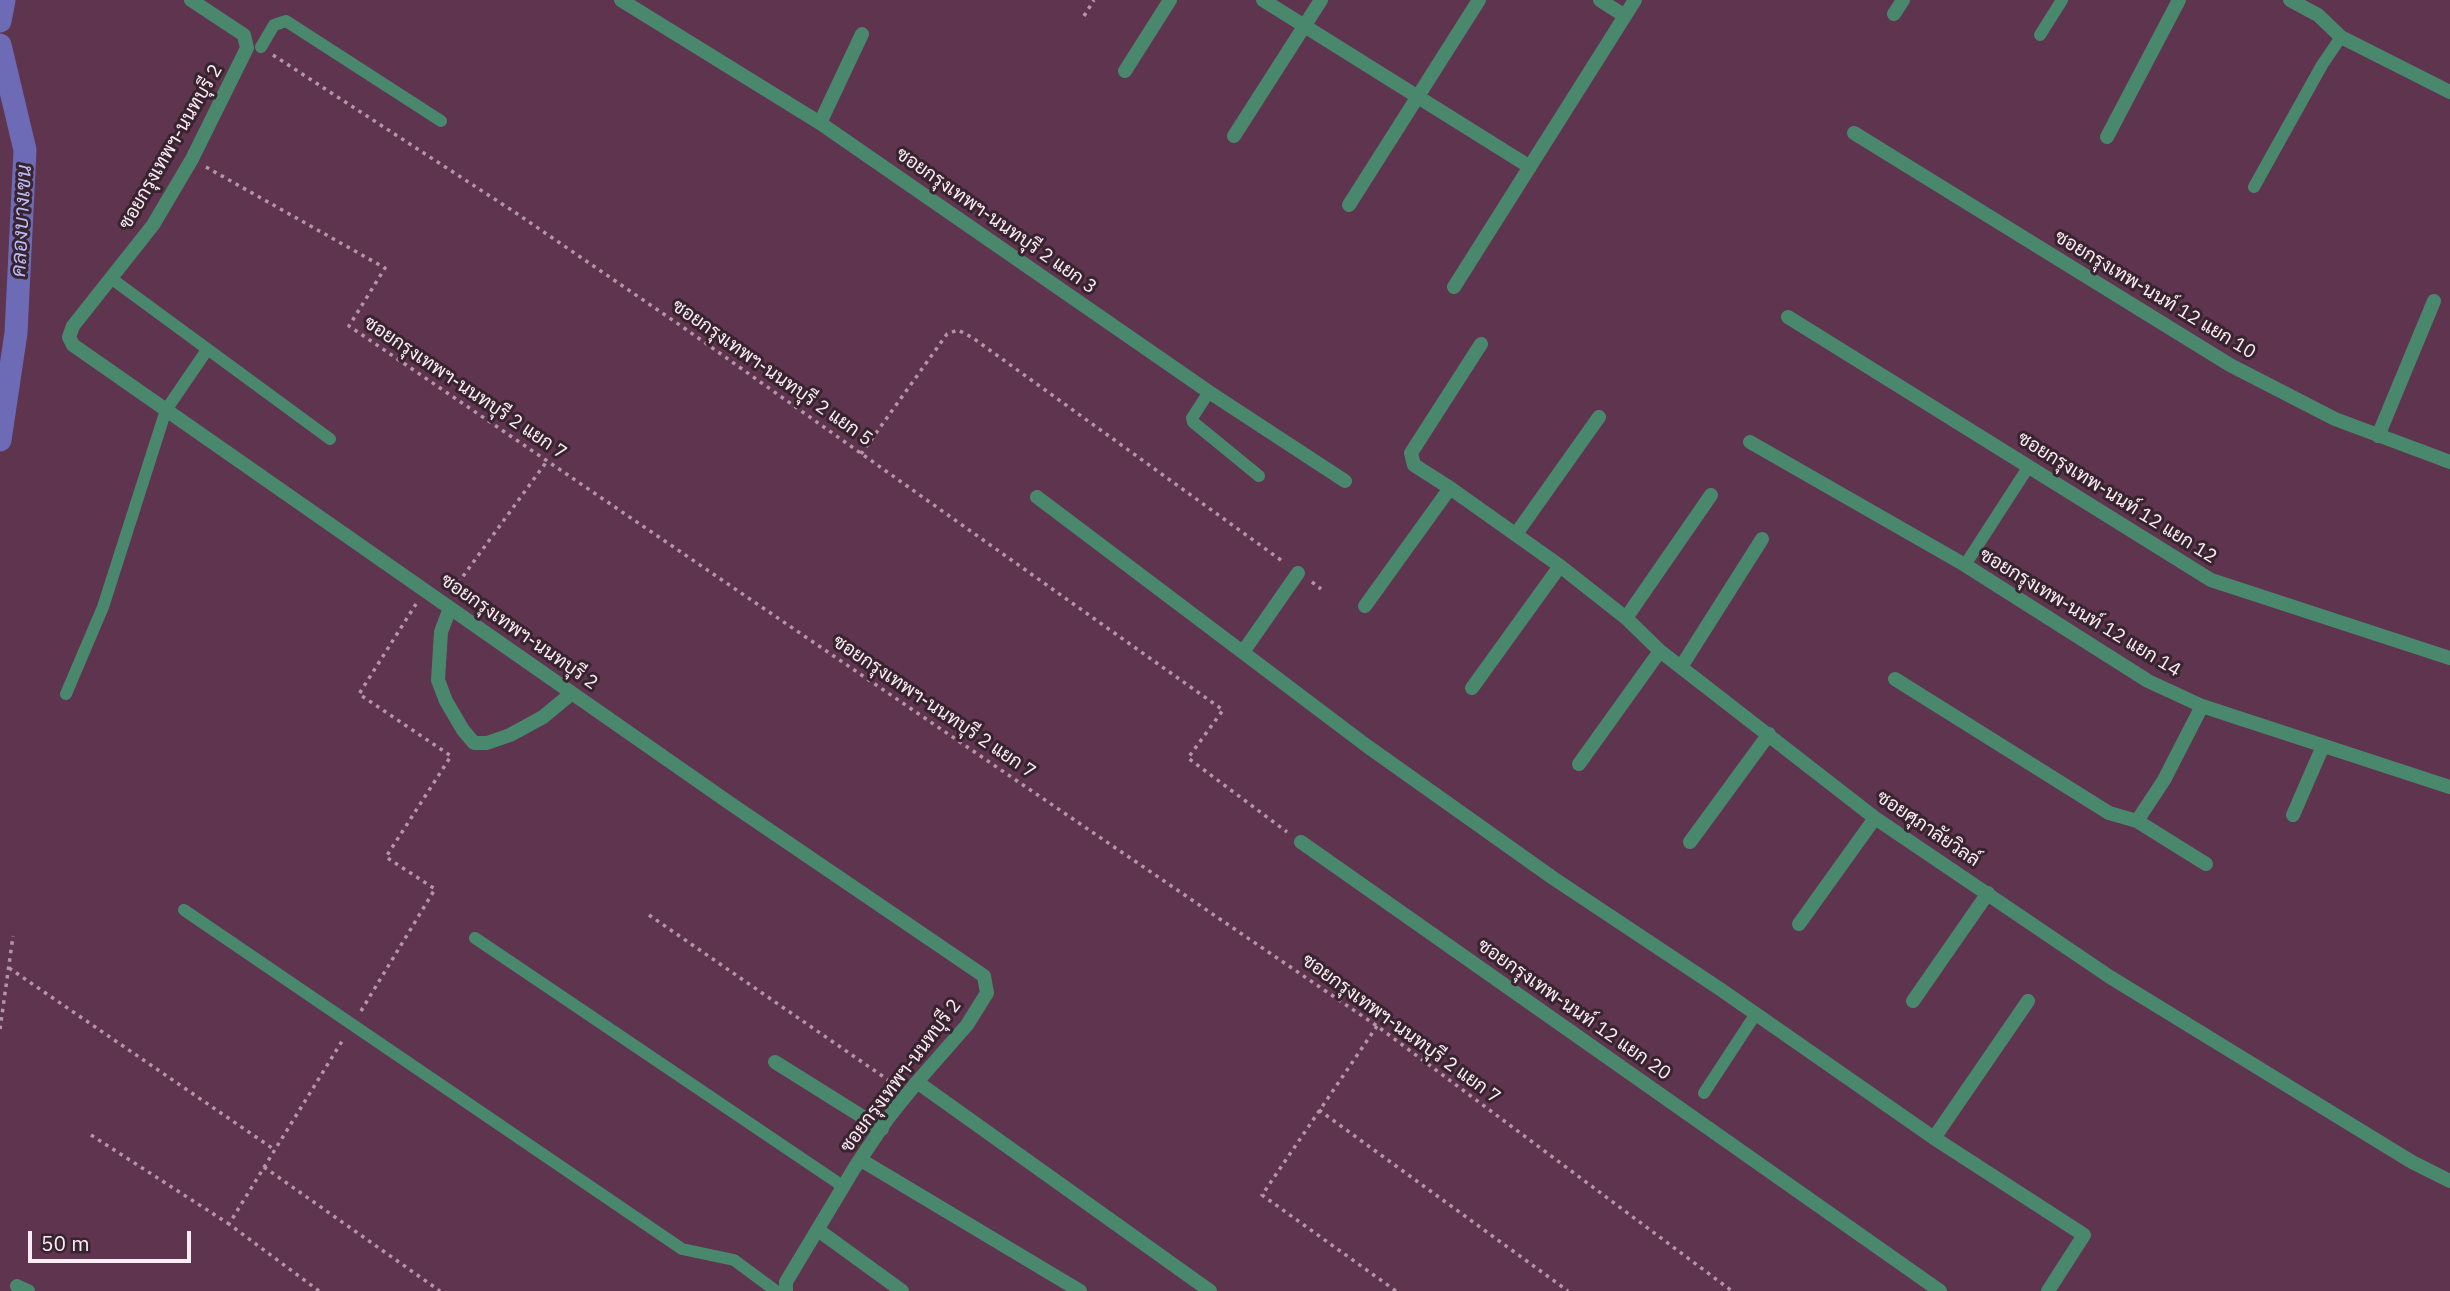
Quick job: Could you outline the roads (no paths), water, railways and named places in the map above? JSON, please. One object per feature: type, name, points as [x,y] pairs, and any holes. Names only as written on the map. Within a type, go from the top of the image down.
[{"type":"street","name":"ซอยกรุงเทพฯ-นนทบุรี 2","points":[[191,0],[244,35],[247,48],[192,159],[153,225],[74,326],[69,337],[73,345],[731,804],[984,976],[987,993],[967,1025],[912,1087],[881,1129],[786,1282],[786,1291]]},
{"type":"street","name":"ซอยกรุงเทพฯ-นนทบุรี 2 แยก 3","points":[[621,0],[820,123],[1209,392],[1345,481]]},
{"type":"street","points":[[1125,71],[1170,0]]},
{"type":"street","points":[[1263,0],[1530,167]]},
{"type":"street","points":[[1234,136],[1321,0]]},
{"type":"street","points":[[1349,205],[1479,0]]},
{"type":"street","points":[[1600,0],[1625,16]]},
{"type":"street","points":[[1454,287],[1635,0]]},
{"type":"street","points":[[1894,14],[1903,0]]},
{"type":"street","points":[[2106,137],[2179,0]]},
{"type":"street","points":[[2293,0],[2318,15],[2341,37],[2450,92]]},
{"type":"street","points":[[820,123],[862,34]]},
{"type":"street","name":"ซอยกรุงเทพ-นนท์ 12 แยก 10","points":[[1854,133],[2230,365],[2334,419],[2450,462]]},
{"type":"street","points":[[2378,436],[2434,301]]},
{"type":"street","name":"ซอยกรุงเทพ-นนท์ 12 แยก 12","points":[[1788,317],[2211,580],[2450,658]]},
{"type":"street","name":"ซอยศุภาลัยวิลล์","points":[[1481,344],[1411,453],[1414,465],[1560,566],[1626,618],[1660,651],[1875,818],[2110,977],[2412,1162],[2450,1181]]},
{"type":"street","points":[[1516,534],[1599,417]]},
{"type":"street","name":"ซอยกรุงเทพ-นนท์ 12 แยก 14","points":[[1750,442],[1965,565],[2148,681],[2202,706],[2450,787]]},
{"type":"street","points":[[1365,606],[1450,488]]},
{"type":"street","points":[[1626,618],[1711,495]]},
{"type":"street","points":[[1037,497],[1367,746],[1934,1138],[2084,1235],[2048,1291]]},
{"type":"street","points":[[1681,667],[1762,539]]},
{"type":"street","points":[[1472,688],[1560,566]]},
{"type":"street","points":[[1243,652],[1298,573]]},
{"type":"street","points":[[447,606],[441,632],[438,680],[446,701],[474,743],[487,743],[510,735],[543,717],[572,692]]},
{"type":"street","points":[[1580,764],[1660,651]]},
{"type":"street","points":[[1895,679],[2109,813],[2137,821],[2206,864]]},
{"type":"street","points":[[2137,821],[2164,780],[2202,706]]},
{"type":"street","points":[[1690,842],[1769,734]]},
{"type":"street","points":[[2292,815],[2323,746]]},
{"type":"street","points":[[1798,924],[1875,818]]},
{"type":"street","name":"ซอยกรุงเทพ-นนท์ 12 แยก 20","points":[[1301,842],[1940,1291]]},
{"type":"street","points":[[1913,1001],[1988,893]]},
{"type":"street","points":[[1934,1138],[2028,1000]]},
{"type":"street","points":[[775,1062],[881,1129]]},
{"type":"street","points":[[912,1087],[1210,1291]]},
{"type":"street","points":[[860,1160],[1080,1291]]},
{"type":"street","points":[[818,1230],[902,1291]]},
{"type":"lane","points":[[2040,35],[2062,0]]},
{"type":"lane","points":[[261,47],[274,25],[286,21],[441,121]]},
{"type":"lane","points":[[2254,187],[2322,65],[2341,37]]},
{"type":"lane","points":[[112,279],[331,439]]},
{"type":"lane","points":[[66,694],[103,607],[166,410],[207,350]]},
{"type":"lane","points":[[1209,392],[1192,418],[1193,422],[1259,476]]},
{"type":"lane","points":[[1965,565],[2029,466]]},
{"type":"lane","points":[[184,910],[682,1249],[734,1260],[776,1291]]},
{"type":"lane","points":[[475,937],[844,1187]]},
{"type":"lane","points":[[1704,1093],[1755,1015]]},
{"type":"waterway","name":"คลองบางเขน","points":[[0,21],[4,0]]},
{"type":"waterway","name":"คลองบางเขน","points":[[0,45],[25,150],[16,333],[0,440]]}]
